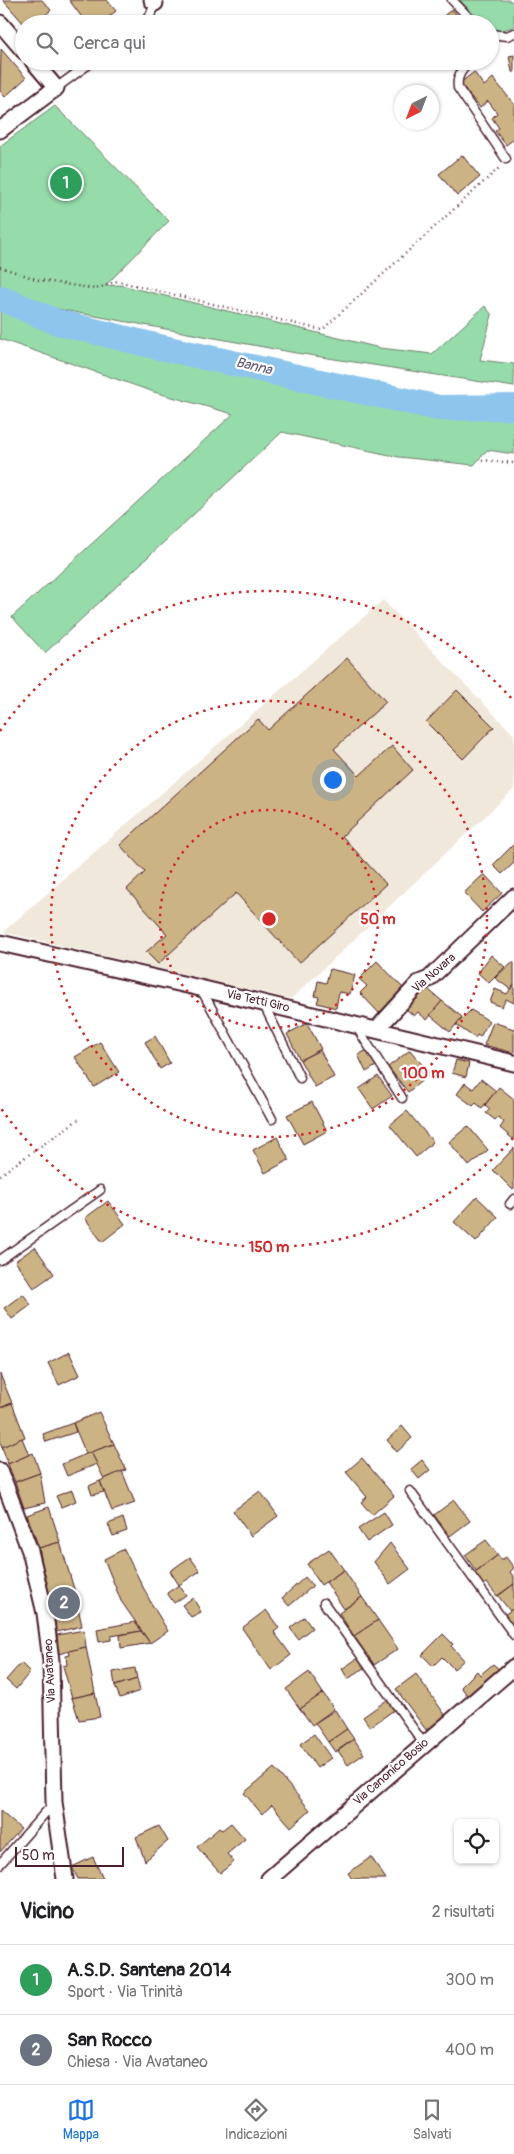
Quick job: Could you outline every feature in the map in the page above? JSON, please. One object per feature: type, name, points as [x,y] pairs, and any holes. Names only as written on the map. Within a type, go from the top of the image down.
[{"type":"street","points":[[0,24],[15,41]]},
{"type":"street","points":[[0,130],[56,88],[41,70]]},
{"type":"street","name":"Via Novara","points":[[377,1029],[419,983],[429,979],[514,898]]},
{"type":"street","name":"Via Tetti Giro","points":[[0,943],[263,1002],[514,1063]]},
{"type":"street","name":"Via Avataneo","points":[[0,1470],[30,1551],[45,1613],[50,1662],[54,1802],[65,1879]]},
{"type":"street","name":"Via Canonico Bosio","points":[[269,1879],[514,1667]]},
{"type":"lane","points":[[452,0],[466,15]]},
{"type":"lane","points":[[150,15],[153,2]]},
{"type":"lane","points":[[499,35],[507,36],[514,33]]},
{"type":"lane","points":[[56,88],[81,70]]},
{"type":"lane","points":[[463,70],[457,81],[458,88],[506,159]]},
{"type":"lane","points":[[200,988],[272,1119]]},
{"type":"lane","points":[[263,1002],[300,1078]]},
{"type":"lane","points":[[355,1024],[402,1098]]},
{"type":"lane","points":[[0,1260],[100,1190]]},
{"type":"lane","points":[[410,1491],[514,1636]]},
{"type":"lane","points":[[324,1603],[424,1744]]},
{"type":"lane","points":[[0,1864],[54,1802]]},
{"type":"path","points":[[0,267],[39,280],[96,289],[117,281],[322,330],[498,169],[506,159]]},
{"type":"path","points":[[482,460],[514,462]]},
{"type":"path","points":[[0,1176],[79,1119]]},
{"type":"shaded area","points":[[383,600],[514,735],[514,789],[291,999],[3,932]]},
{"type":"green space","points":[[460,0],[510,0],[514,5],[514,27],[499,31],[499,15],[474,15]]},
{"type":"green space","points":[[55,106],[169,221],[105,286],[120,285],[380,348],[432,354],[485,306],[492,315],[480,360],[514,364],[514,387],[296,353],[52,308],[0,287],[0,146]]},
{"type":"green space","points":[[0,307],[94,340],[259,372],[446,413],[514,416],[514,454],[487,450],[474,465],[399,457],[282,432],[45,653],[12,617],[233,414],[154,392],[0,339]]},
{"type":"building","points":[[3,0],[42,0],[51,10],[46,15],[16,15]]},
{"type":"building","points":[[69,0],[107,0],[116,11],[111,15],[80,15]]},
{"type":"building","points":[[452,9],[457,15],[445,15]]},
{"type":"building","points":[[1,49],[15,65],[15,70],[19,70],[26,78],[5,97],[0,91]]},
{"type":"building","points":[[514,55],[514,73],[512,72],[509,56]]},
{"type":"building","points":[[474,72],[484,86],[493,78],[514,104],[514,139],[506,145],[495,131],[499,128],[492,118],[497,113],[488,101],[480,108],[460,83]]},
{"type":"building","points":[[462,155],[480,177],[457,196],[439,174]]},
{"type":"building","points":[[347,658],[386,702],[334,749],[359,776],[392,746],[413,770],[342,836],[386,884],[299,963],[236,893],[158,964],[146,952],[167,934],[127,889],[145,872],[120,845],[258,719],[268,730]]},
{"type":"building","points":[[457,690],[494,727],[463,759],[426,722]]},
{"type":"building","points":[[514,844],[514,863],[502,874],[493,865]]},
{"type":"building","points":[[484,874],[502,893],[482,912],[464,893]]},
{"type":"building","points":[[491,955],[505,967],[489,983],[478,973]]},
{"type":"building","points":[[377,961],[404,989],[379,1013],[360,993],[367,986],[359,979]]},
{"type":"building","points":[[512,962],[514,963],[514,984],[510,989],[495,978]]},
{"type":"building","points":[[330,969],[355,975],[350,994],[339,992],[336,1008],[317,1003],[319,997],[315,996],[318,981],[326,983]]},
{"type":"building","points":[[514,984],[514,1003],[506,999],[502,1007],[490,1002],[495,989],[507,994]]},
{"type":"building","points":[[423,985],[442,1001],[427,1020],[418,1012],[414,1016],[405,1008]]},
{"type":"building","points":[[442,1001],[462,1017],[450,1032],[430,1015]]},
{"type":"building","points":[[471,1010],[489,1021],[480,1037],[477,1035],[475,1038],[456,1025]]},
{"type":"building","points":[[493,1022],[514,1029],[514,1053],[484,1045]]},
{"type":"building","points":[[307,1023],[321,1049],[300,1060],[287,1034]]},
{"type":"building","points":[[155,1036],[170,1063],[160,1069],[145,1042]]},
{"type":"building","points":[[100,1042],[119,1072],[94,1087],[75,1057]]},
{"type":"building","points":[[320,1050],[334,1077],[315,1087],[300,1060]]},
{"type":"building","points":[[367,1050],[376,1066],[366,1072],[358,1055]]},
{"type":"building","points":[[410,1050],[430,1074],[408,1092],[388,1067]]},
{"type":"building","points":[[456,1060],[469,1063],[466,1077],[452,1073]]},
{"type":"building","points":[[378,1076],[392,1096],[373,1109],[359,1089]]},
{"type":"building","points":[[481,1079],[496,1091],[482,1108],[476,1103],[473,1106],[457,1094],[465,1083],[473,1089]]},
{"type":"building","points":[[499,1087],[514,1099],[514,1140],[500,1128],[504,1122],[498,1117],[495,1120],[486,1113],[490,1109],[485,1105]]},
{"type":"building","points":[[312,1102],[327,1131],[303,1144],[287,1115]]},
{"type":"building","points":[[407,1111],[433,1142],[416,1157],[390,1125]]},
{"type":"building","points":[[468,1126],[488,1150],[469,1166],[449,1142]]},
{"type":"building","points":[[277,1137],[289,1160],[265,1173],[253,1150]]},
{"type":"building","points":[[514,1148],[514,1189],[513,1190],[493,1170]]},
{"type":"building","points":[[477,1197],[498,1217],[476,1242],[454,1222]]},
{"type":"building","points":[[108,1201],[125,1224],[102,1242],[85,1218]]},
{"type":"building","points":[[35,1247],[54,1274],[34,1288],[15,1261]]},
{"type":"building","points":[[23,1294],[31,1305],[12,1319],[4,1308]]},
{"type":"building","points":[[69,1352],[80,1375],[59,1385],[48,1363]]},
{"type":"building","points":[[0,1374],[12,1403],[0,1408]]},
{"type":"building","points":[[12,1403],[25,1437],[2,1447],[0,1441],[0,1408]]},
{"type":"building","points":[[99,1412],[114,1444],[86,1454],[73,1423]]},
{"type":"building","points":[[73,1423],[76,1432],[46,1442],[43,1434]]},
{"type":"building","points":[[402,1426],[412,1438],[397,1452],[387,1440]]},
{"type":"building","points":[[22,1438],[29,1455],[8,1464],[2,1447]]},
{"type":"building","points":[[114,1444],[126,1470],[104,1479],[91,1452]]},
{"type":"building","points":[[91,1452],[97,1464],[67,1476],[62,1464]]},
{"type":"building","points":[[33,1453],[40,1473],[15,1482],[8,1464]]},
{"type":"building","points":[[362,1458],[394,1496],[372,1515],[361,1502],[367,1497],[346,1472]]},
{"type":"building","points":[[422,1460],[430,1470],[419,1479],[411,1469]]},
{"type":"building","points":[[122,1471],[135,1503],[112,1511],[100,1481]]},
{"type":"building","points":[[40,1473],[45,1503],[24,1508],[15,1482]]},
{"type":"building","points":[[100,1481],[104,1492],[92,1495],[89,1486]]},
{"type":"building","points":[[72,1490],[76,1501],[61,1507],[56,1496]]},
{"type":"building","points":[[260,1491],[278,1516],[251,1536],[233,1511]]},
{"type":"building","points":[[454,1500],[470,1521],[450,1536],[434,1515]]},
{"type":"building","points":[[49,1507],[60,1542],[39,1548],[27,1515]]},
{"type":"building","points":[[384,1512],[392,1525],[367,1542],[358,1529]]},
{"type":"building","points":[[123,1518],[127,1531],[113,1536],[108,1524]]},
{"type":"building","points":[[486,1540],[498,1555],[476,1571],[465,1555]]},
{"type":"building","points":[[60,1542],[74,1589],[48,1594],[39,1548]]},
{"type":"building","points":[[390,1543],[410,1569],[390,1584],[374,1562]]},
{"type":"building","points":[[124,1549],[151,1603],[168,1631],[150,1643],[121,1601],[104,1559]]},
{"type":"building","points":[[329,1549],[344,1570],[321,1585],[307,1564]]},
{"type":"building","points":[[498,1555],[501,1560],[506,1557],[514,1568],[510,1572],[514,1577],[514,1584],[497,1596],[487,1583],[483,1585],[474,1573]]},
{"type":"building","points":[[190,1557],[200,1571],[179,1585],[170,1571]]},
{"type":"building","points":[[344,1570],[362,1597],[344,1609],[326,1582]]},
{"type":"building","points":[[305,1577],[313,1586],[289,1606],[282,1598]]},
{"type":"building","points":[[514,1584],[514,1608],[510,1611],[498,1596]]},
{"type":"building","points":[[179,1585],[186,1595],[174,1603],[167,1593]]},
{"type":"building","points":[[74,1589],[79,1612],[53,1618],[48,1594]]},
{"type":"building","points":[[362,1597],[378,1620],[354,1636],[339,1613]]},
{"type":"building","points":[[193,1598],[201,1612],[191,1617],[182,1605]]},
{"type":"building","points":[[514,1608],[514,1628],[504,1615]]},
{"type":"building","points":[[266,1610],[279,1628],[274,1632],[291,1655],[271,1670],[242,1628]]},
{"type":"building","points":[[79,1612],[82,1626],[56,1632],[53,1618]]},
{"type":"building","points":[[304,1617],[312,1628],[298,1639],[290,1628]]},
{"type":"building","points":[[378,1620],[398,1649],[374,1665],[354,1636]]},
{"type":"building","points":[[135,1622],[141,1631],[111,1636],[111,1640],[99,1642],[97,1629]]},
{"type":"building","points":[[84,1630],[86,1647],[58,1654],[57,1635]]},
{"type":"building","points":[[141,1631],[150,1643],[121,1648],[120,1635]]},
{"type":"building","points":[[443,1634],[464,1660],[454,1669],[442,1657],[433,1666],[422,1655]]},
{"type":"building","points":[[86,1647],[95,1693],[72,1698],[63,1666],[67,1665],[66,1656],[70,1655],[69,1651]]},
{"type":"building","points":[[358,1658],[365,1667],[348,1679],[342,1669]]},
{"type":"building","points":[[21,1663],[30,1672],[16,1689],[6,1680]]},
{"type":"building","points":[[493,1664],[499,1669],[468,1696],[461,1687],[477,1671],[480,1675]]},
{"type":"building","points":[[135,1668],[137,1679],[115,1686],[113,1672]]},
{"type":"building","points":[[309,1672],[323,1693],[300,1709],[286,1689]]},
{"type":"building","points":[[416,1674],[446,1716],[426,1730],[396,1689]]},
{"type":"building","points":[[137,1679],[140,1691],[120,1698],[115,1686]]},
{"type":"building","points":[[95,1693],[100,1717],[79,1720],[72,1698]]},
{"type":"building","points":[[323,1693],[334,1709],[312,1725],[300,1709]]},
{"type":"building","points":[[387,1700],[394,1710],[370,1727],[363,1717]]},
{"type":"building","points":[[335,1710],[347,1729],[328,1742],[315,1723]]},
{"type":"building","points":[[347,1729],[354,1739],[335,1752],[328,1742]]},
{"type":"building","points":[[314,1734],[331,1758],[317,1768],[300,1744]]},
{"type":"building","points":[[354,1739],[364,1754],[348,1765],[338,1751]]},
{"type":"building","points":[[274,1768],[310,1810],[291,1827],[272,1805],[262,1814],[244,1793]]},
{"type":"building","points":[[0,1811],[21,1829],[0,1852]]},
{"type":"building","points":[[231,1823],[245,1839],[227,1854],[234,1862],[220,1873],[197,1847],[219,1828],[222,1830]]},
{"type":"building","points":[[159,1826],[168,1841],[145,1861],[136,1837]]},
{"type":"building","points":[[93,1857],[103,1879],[78,1879],[72,1867]]},
{"type":"building","points":[[371,1857],[386,1879],[352,1879],[348,1873]]},
{"type":"waterway","name":"Banna","points":[[0,298],[57,322],[159,347],[439,408],[514,407]]},
{"type":"place","name":"A.S.D. Santena 2014","points":[[66,183]]},
{"type":"place","name":"San Rocco","points":[[64,1603]]}]
